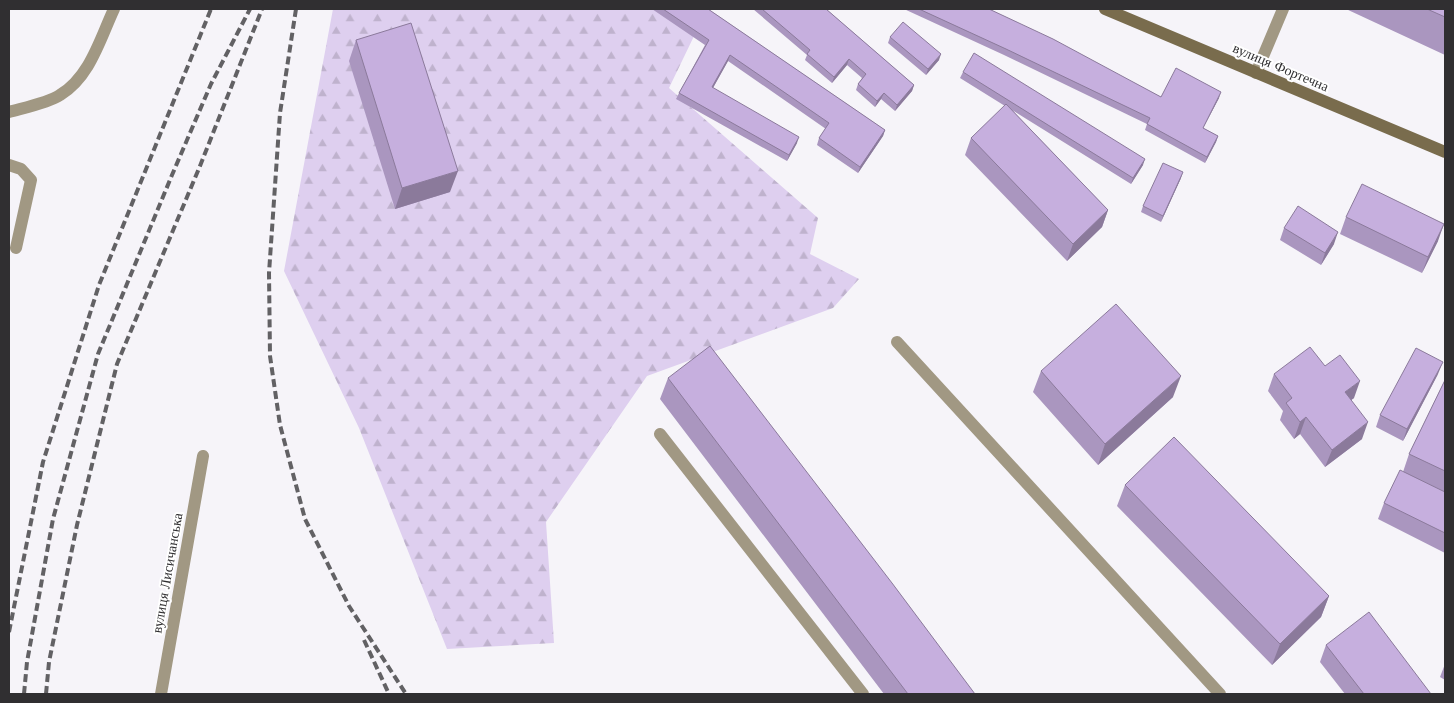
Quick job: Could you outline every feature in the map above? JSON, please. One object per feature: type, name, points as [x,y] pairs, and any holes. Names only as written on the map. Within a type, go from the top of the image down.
[{"type":"street","points":[[9,112],[59,96],[73,85],[87,68],[114,9]]},
{"type":"street","name":"вулиця Фортечна","points":[[1105,9],[1445,152]]},
{"type":"street","points":[[1256,73],[1283,9]]},
{"type":"street","points":[[9,164],[22,169],[31,180],[16,248]]},
{"type":"street","points":[[897,342],[1220,694]]},
{"type":"street","points":[[660,434],[863,694]]},
{"type":"street","name":"вулиця Лисичанська","points":[[161,694],[203,456]]},
{"type":"green space","points":[[333,9],[663,9],[695,34],[669,88],[818,218],[810,254],[859,279],[833,308],[647,376],[546,522],[554,643],[447,649],[359,428],[284,271]]},
{"type":"building","points":[[663,9],[708,9],[885,130],[860,167],[819,138],[829,123],[730,55],[712,87],[799,137],[789,155],[679,93],[709,40]]},
{"type":"building","points":[[762,9],[826,9],[914,85],[897,105],[884,93],[877,101],[858,84],[866,74],[849,59],[834,77],[807,54],[810,50]]},
{"type":"building","points":[[919,9],[989,9],[1053,39],[1161,97],[1176,68],[1221,92],[1203,128],[1218,136],[1207,157],[1147,124],[1150,118]]},
{"type":"building","points":[[1427,9],[1445,9],[1445,17]]},
{"type":"building","points":[[903,22],[941,54],[928,69],[890,37]]},
{"type":"building","points":[[411,23],[458,171],[402,188],[356,40]]},
{"type":"building","points":[[974,53],[1145,159],[1133,178],[963,72]]},
{"type":"building","points":[[1006,104],[1108,210],[1073,244],[971,138]]},
{"type":"building","points":[[1163,163],[1183,172],[1163,216],[1143,206]]},
{"type":"building","points":[[1362,184],[1444,224],[1428,257],[1346,217]]},
{"type":"building","points":[[1298,206],[1338,232],[1325,253],[1284,228]]},
{"type":"building","points":[[1116,304],[1181,376],[1105,444],[1041,371]]},
{"type":"building","points":[[710,346],[975,694],[908,694],[668,378]]},
{"type":"building","points":[[1310,347],[1325,366],[1340,355],[1360,381],[1345,392],[1368,422],[1332,450],[1306,417],[1300,422],[1286,403],[1292,398],[1274,374]]},
{"type":"building","points":[[1416,348],[1443,362],[1407,429],[1380,415]]},
{"type":"building","points":[[1445,380],[1445,471],[1409,454]]},
{"type":"building","points":[[1174,437],[1329,596],[1280,644],[1125,485]]},
{"type":"building","points":[[1400,470],[1445,492],[1445,533],[1384,503]]},
{"type":"building","points":[[1369,612],[1431,694],[1364,694],[1326,645]]},
{"type":"railway","points":[[9,632],[43,462],[99,285],[211,9]]},
{"type":"railway","points":[[24,694],[27,662],[53,519],[98,354],[211,84],[250,9]]},
{"type":"railway","points":[[46,694],[49,662],[77,525],[117,364],[200,166],[262,9]]},
{"type":"railway","points":[[296,9],[280,113],[269,273],[270,356],[280,425],[305,519],[349,606],[406,694]]},
{"type":"railway","points":[[364,640],[389,694]]}]
